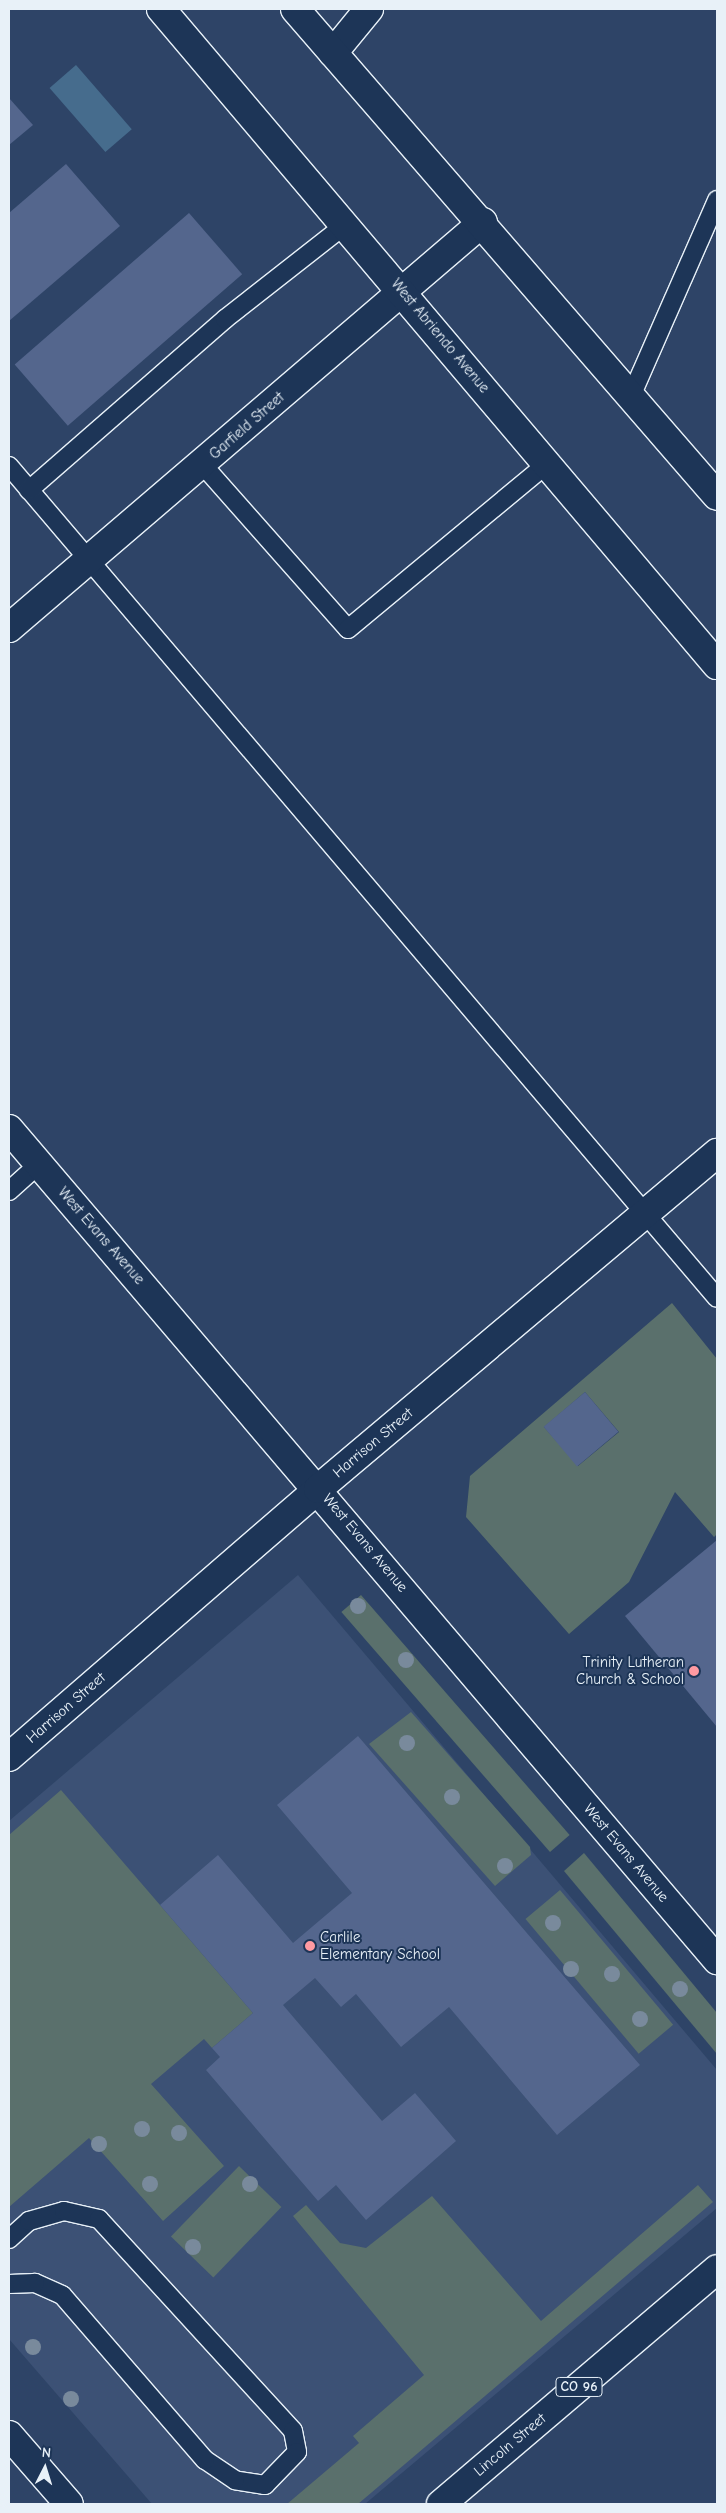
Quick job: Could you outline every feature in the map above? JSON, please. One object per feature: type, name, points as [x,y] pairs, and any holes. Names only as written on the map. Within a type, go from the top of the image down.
[{"type":"street","name":"West Abriendo Avenue","points":[[161,9],[346,224],[717,665]]},
{"type":"street","points":[[295,9],[483,222],[632,394],[717,496]]},
{"type":"street","points":[[333,53],[368,9]]},
{"type":"street","name":"Garfield Street","points":[[9,628],[90,561],[483,222]]},
{"type":"street","name":"West Evans Avenue","points":[[9,1129],[318,1489],[717,1960]]},
{"type":"street","name":"Harrison Street","points":[[9,1757],[318,1489],[717,1153]]},
{"type":"street","name":"Lincoln Street","points":[[441,2504],[717,2269]]},
{"type":"street","points":[[9,2434],[69,2504]]},
{"type":"lane","points":[[632,394],[717,200]]},
{"type":"lane","points":[[29,490],[225,319],[346,224]]},
{"type":"lane","points":[[202,464],[348,629],[547,464]]},
{"type":"lane","points":[[9,466],[717,1298]]},
{"type":"lane","points":[[9,1191],[39,1164]]},
{"type":"lane","points":[[9,2239],[29,2221],[64,2211],[99,2219],[293,2431],[297,2452],[266,2485],[235,2480],[205,2460],[62,2295],[35,2283],[9,2284]]},
{"type":"shaded area","points":[[76,65],[132,129],[105,152],[50,88]]},
{"type":"shaded area","name":"Carlile Elementary School","points":[[298,1575],[717,2070],[717,2208],[365,2504],[152,2504],[9,2339],[9,1821]]},
{"type":"green space","points":[[672,1303],[717,1359],[717,1534],[714,1537],[675,1492],[629,1582],[569,1634],[466,1517],[470,1476]],"holes":[[[585,1392],[619,1432],[578,1466],[544,1427]]]},
{"type":"green space","points":[[361,1595],[570,1835],[550,1852],[341,1612]]},
{"type":"green space","points":[[411,1712],[530,1847],[531,1855],[495,1886],[369,1744]]},
{"type":"green space","points":[[61,1790],[253,2013],[212,2048],[204,2039],[151,2084],[224,2166],[163,2221],[89,2138],[9,2207],[9,1835]]},
{"type":"green space","points":[[584,1853],[717,2013],[717,2054],[564,1871]]},
{"type":"green space","points":[[560,1890],[673,2025],[639,2054],[526,1919]]},
{"type":"green space","points":[[239,2166],[281,2207],[213,2277],[171,2236]]},
{"type":"green space","points":[[698,2185],[713,2202],[358,2504],[287,2504],[359,2443],[353,2436],[424,2375],[293,2216],[306,2205],[340,2243],[366,2248],[432,2196],[541,2321]]},
{"type":"building","points":[[9,98],[33,125],[9,145]]},
{"type":"building","points":[[66,164],[120,226],[9,321],[9,213]]},
{"type":"building","points":[[189,213],[242,274],[68,426],[15,365]]},
{"type":"building","points":[[585,1392],[618,1432],[577,1467],[544,1427]]},
{"type":"building","name":"Trinity Lutheran Church & School","points":[[717,1540],[717,1727],[625,1616]]},
{"type":"building","points":[[358,1736],[640,2065],[557,2135],[449,2007],[401,2047],[356,1994],[341,2007],[315,1978],[283,2005],[382,2121],[415,2093],[456,2141],[366,2220],[336,2185],[318,2201],[206,2070],[220,2057],[212,2048],[253,2013],[160,1905],[218,1855],[293,1943],[352,1893],[277,1805]]},
{"type":"place","name":"Trinity Lutheran Church & School","points":[[694,1671]]},
{"type":"place","name":"Carlile Elementary School","points":[[310,1946]]}]
